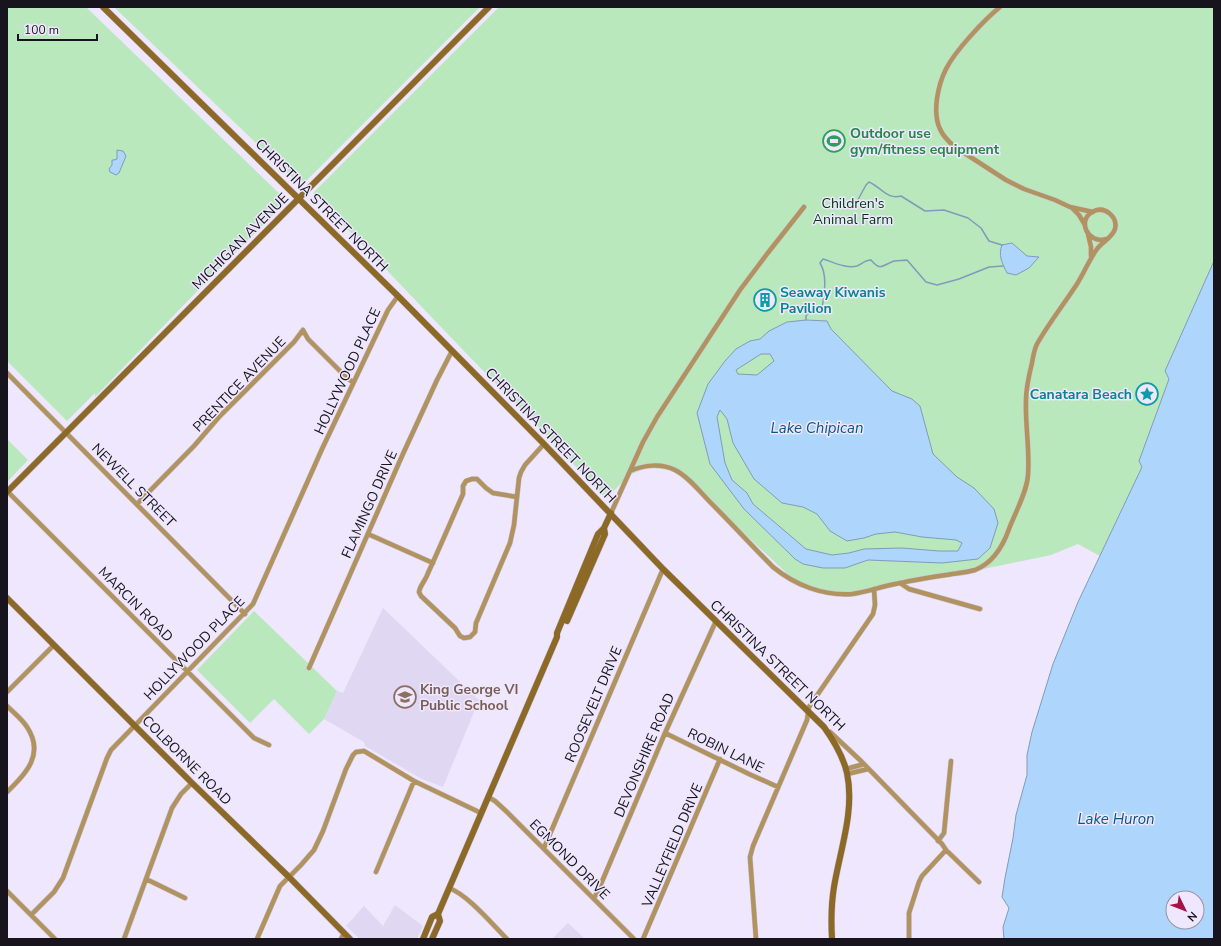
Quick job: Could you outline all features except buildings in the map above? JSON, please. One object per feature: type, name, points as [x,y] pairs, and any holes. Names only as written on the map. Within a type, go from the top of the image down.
[{"type":"main road","name":"CHRISTINA STREET NORTH","points":[[102,7],[398,296],[611,513],[663,569],[824,727]]},
{"type":"main road","name":"MICHIGAN AVENUE","points":[[7,491],[489,7]]},
{"type":"main road","points":[[432,939],[440,921],[438,914],[557,637],[598,534],[604,528],[611,513]]},
{"type":"main road","name":"COLBORNE ROAD","points":[[7,598],[134,726],[288,876],[343,936],[350,939]]},
{"type":"main road","points":[[824,727],[838,749],[847,772],[850,802],[831,907],[832,939]]},
{"type":"main road","points":[[423,939],[432,917],[438,914]]},
{"type":"street","points":[[1000,7],[972,35],[946,69],[938,96],[936,109],[940,129],[949,141],[972,159],[1016,186],[1070,207],[1093,212]]},
{"type":"street","points":[[611,513],[643,442],[655,421],[732,302],[759,264],[804,207]]},
{"type":"street","points":[[1070,207],[1079,215],[1085,225],[1091,247],[1091,258]]},
{"type":"street","points":[[630,472],[650,465],[675,470],[691,482],[773,567],[782,574],[804,586],[835,594],[853,594],[900,583],[975,570],[994,557],[1004,541],[1025,488],[1028,476],[1026,401],[1030,374],[1037,345],[1082,275],[1099,245],[1111,236],[1115,224],[1114,219],[1110,214],[1099,210],[1093,212],[1087,218],[1085,225]]},
{"type":"street","points":[[1088,234],[1096,240],[1107,239]]},
{"type":"street","name":"HOLLYWOOD PLACE","points":[[31,915],[54,892],[61,882],[108,754],[117,743],[245,614],[255,601],[353,382],[388,310],[398,296]]},
{"type":"street","name":"PRENTICE AVENUE","points":[[137,504],[194,446],[219,417],[294,342],[303,330],[308,340],[348,379],[353,382]]},
{"type":"street","name":"FLAMINGO DRIVE","points":[[309,668],[426,404],[452,352]]},
{"type":"street","name":"NEWELL STREET","points":[[7,373],[245,614]]},
{"type":"street","points":[[517,497],[493,493],[486,488],[481,481],[476,479],[466,481],[463,486],[463,494],[426,580],[420,588],[420,594],[455,628],[458,635],[464,638],[470,637],[475,632],[476,623],[510,544],[521,472],[525,465],[544,444]]},
{"type":"street","name":"MARCIN ROAD","points":[[7,491],[254,738],[269,746]]},
{"type":"street","points":[[368,534],[433,563]]},
{"type":"street","name":"ROOSEVELT DRIVE","points":[[544,848],[663,569]]},
{"type":"street","points":[[900,583],[909,589],[980,609]]},
{"type":"street","points":[[756,939],[750,857],[806,722],[810,704],[873,614],[876,600],[874,589]]},
{"type":"street","name":"DEVONSHIRE ROAD","points":[[594,898],[665,733],[716,621]]},
{"type":"street","points":[[7,692],[54,645]]},
{"type":"street","points":[[7,706],[27,727],[31,735],[33,749],[31,764],[26,773],[7,792]]},
{"type":"street","name":"CHRISTINA STREET NORTH","points":[[824,727],[864,764],[946,850],[979,882]]},
{"type":"street","name":"ROBIN LANE","points":[[665,733],[778,787]]},
{"type":"street","points":[[257,939],[280,886],[314,850],[323,831],[346,769],[353,754],[356,752],[364,751],[414,781],[481,813]]},
{"type":"street","name":"VALLEYFIELD DRIVE","points":[[643,939],[720,760]]},
{"type":"street","points":[[938,841],[944,833],[951,761]]},
{"type":"street","points":[[847,772],[864,764]]},
{"type":"street","points":[[847,772],[868,769]]},
{"type":"street","points":[[376,872],[414,781]]},
{"type":"street","points":[[124,939],[172,808],[181,794],[192,783]]},
{"type":"street","name":"EGMOND DRIVE","points":[[488,797],[507,812],[634,939]]},
{"type":"street","points":[[909,939],[909,913],[919,882],[922,876],[946,850]]},
{"type":"street","points":[[146,879],[185,898]]},
{"type":"street","points":[[449,888],[464,896],[507,939]]},
{"type":"street","points":[[7,891],[55,939]]},
{"type":"shaded area","name":"King George VI Public School","points":[[383,608],[479,700],[443,787],[422,779],[365,746],[364,742],[324,719],[337,691],[343,693]]},
{"type":"shaded area","points":[[395,905],[423,926],[417,939],[360,939],[346,926],[364,906],[383,926]]},
{"type":"shaded area","points":[[568,923],[585,939],[552,939]]},
{"type":"green space","points":[[7,7],[86,7],[287,201],[95,397],[95,393],[67,421],[7,361]]},
{"type":"green space","points":[[114,7],[480,7],[301,186]]},
{"type":"green space","name":"Children's Animal Farm","points":[[499,7],[1214,7],[1214,261],[1165,371],[1169,379],[1139,461],[1142,467],[1100,556],[1078,544],[1051,555],[983,569],[852,593],[823,591],[793,579],[690,483],[674,471],[649,467],[629,475],[606,499],[313,193]]},
{"type":"green space","points":[[7,439],[28,460],[7,482]]},
{"type":"green space","points":[[254,611],[337,691],[324,719],[309,734],[274,699],[250,723],[197,670]]},
{"type":"water","points":[[117,150],[123,151],[126,156],[119,173],[116,175],[110,172],[109,169],[112,165],[112,160],[117,159]]},
{"type":"water","points":[[1012,243],[1027,256],[1039,257],[1029,268],[1016,275],[1007,273],[1001,256],[1002,245]]},
{"type":"water","name":"Lake Huron","points":[[1214,261],[1214,939],[1004,939],[1003,927],[1009,908],[1002,897],[1016,815],[1027,775],[1027,755],[1032,732],[1053,664],[1078,602],[1142,467],[1139,461],[1169,379],[1165,371]]},
{"type":"water","name":"Lake Chipican","points":[[806,320],[827,321],[831,329],[892,391],[912,399],[920,406],[933,454],[957,477],[974,488],[994,509],[998,523],[990,548],[978,559],[942,563],[868,560],[845,568],[823,568],[803,564],[795,559],[744,509],[710,464],[697,413],[708,384],[736,349],[750,341],[760,339],[769,331],[787,322]],"holes":[[[761,354],[770,354],[774,361],[757,375],[738,374],[736,370]],[[720,410],[727,419],[733,443],[754,479],[782,503],[803,507],[817,514],[830,531],[847,541],[876,534],[895,532],[922,537],[956,540],[962,543],[958,551],[902,548],[864,549],[832,555],[806,549],[753,504],[747,493],[732,480],[725,463],[717,417]]]},
{"type":"waterway","points":[[854,207],[869,182],[888,195],[896,197],[901,196],[925,211],[944,210],[968,218],[981,228],[989,241],[1002,245]]},
{"type":"waterway","points":[[806,320],[806,316],[809,312],[822,309],[825,279],[820,263],[823,259],[848,267],[857,266],[869,260],[880,267],[894,261],[907,260],[926,282],[937,285],[959,279],[989,267],[1003,266]]},
{"type":"place","name":"Outdoor use gym/fitness equipment","points":[[834,141]]},
{"type":"place","name":"Seaway Kiwanis Pavilion","points":[[765,300]]},
{"type":"place","name":"Canatara Beach","points":[[1147,394]]},
{"type":"place","name":"King George VI Public School","points":[[405,697]]}]
